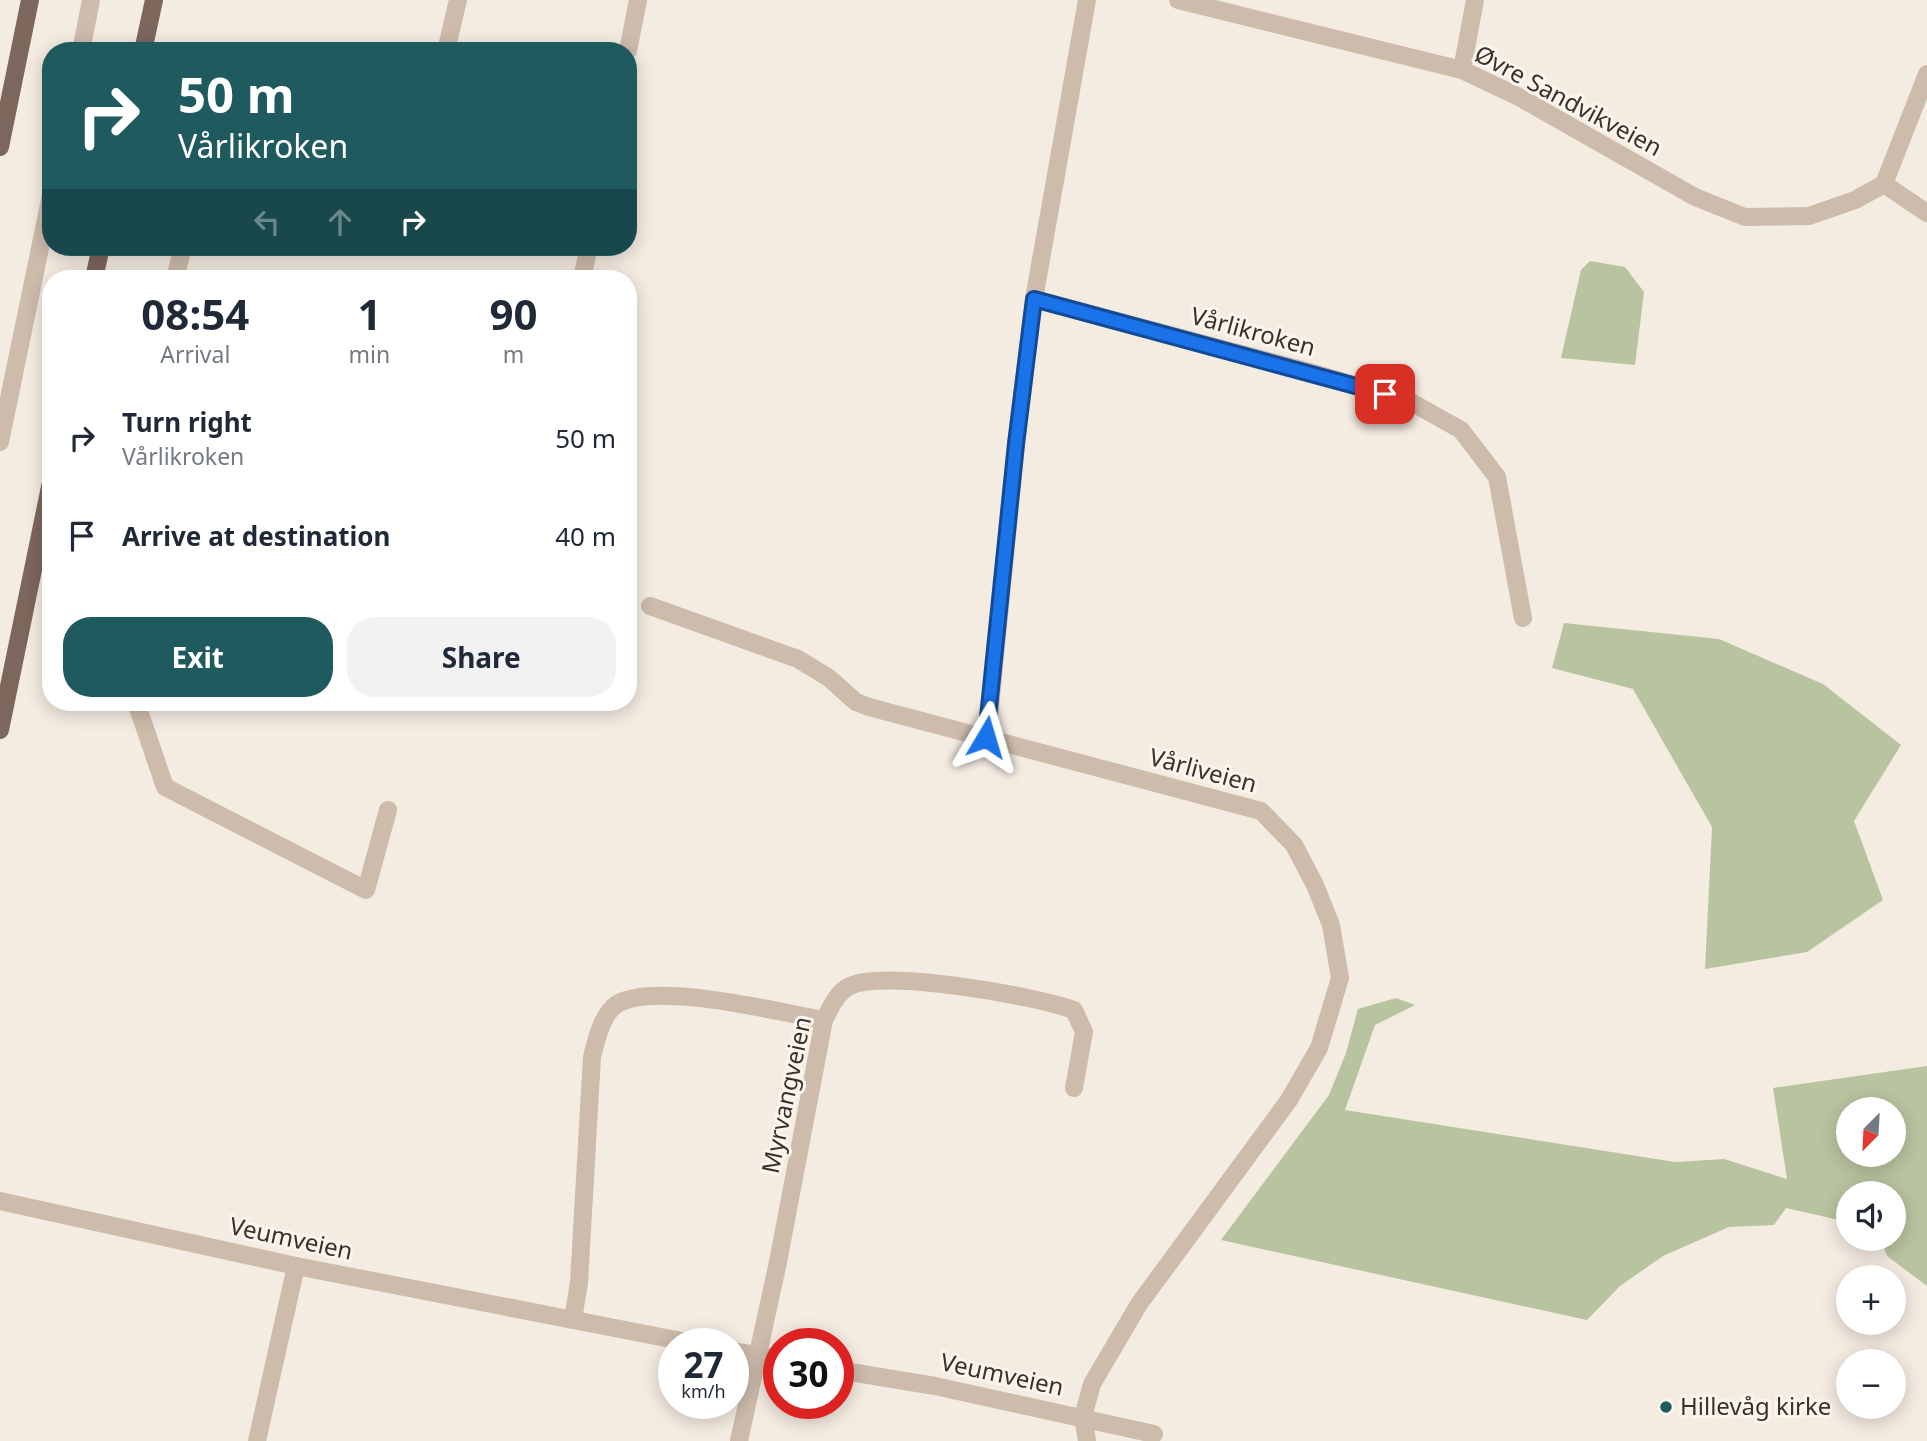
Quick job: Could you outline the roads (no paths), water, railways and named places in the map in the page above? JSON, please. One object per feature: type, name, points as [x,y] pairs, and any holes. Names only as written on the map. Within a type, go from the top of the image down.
[{"type":"main road","points":[[0,146],[30,0]]},
{"type":"main road","points":[[145,42],[154,0]]},
{"type":"main road","points":[[0,730],[42,526]]},
{"type":"street","points":[[82,42],[91,0]]},
{"type":"street","points":[[448,42],[458,0]]},
{"type":"street","points":[[630,42],[638,0]]},
{"type":"street","points":[[986,737],[1015,452],[1034,299],[1087,0]]},
{"type":"street","name":"Øvre Sandvikveien","points":[[1178,0],[1462,70],[1517,96],[1695,197],[1745,217],[1809,216],[1855,200],[1884,184]]},
{"type":"street","points":[[1462,70],[1475,0]]},
{"type":"street","points":[[1927,74],[1884,184],[1927,213]]},
{"type":"street","points":[[0,442],[42,239]]},
{"type":"street","name":"Vårlikroken","points":[[1034,299],[1307,371],[1411,402],[1461,430],[1497,477],[1523,618]]},
{"type":"street","name":"Vårliveien","points":[[650,606],[798,659],[830,677],[856,702],[929,725],[986,737],[1261,811],[1294,845],[1315,885],[1331,925],[1340,978],[1319,1048],[1295,1090],[1139,1304],[1092,1384],[1083,1417],[1087,1441]]},
{"type":"street","points":[[139,711],[165,787],[366,890],[388,810]]},
{"type":"street","name":"Myrvangveien","points":[[739,1441],[824,1020],[841,992],[852,985],[884,981],[998,990],[1074,1010],[1084,1032],[1074,1088]]},
{"type":"street","points":[[573,1320],[579,1282],[593,1057],[597,1034],[614,1006],[637,996],[672,995],[824,1020]]},
{"type":"street","name":"Veumveien","points":[[0,1201],[296,1266],[658,1336]]},
{"type":"street","points":[[257,1441],[296,1266]]},
{"type":"street","points":[[749,1354],[763,1357]]},
{"type":"street","name":"Veumveien","points":[[854,1373],[1083,1417],[1154,1434]]},
{"type":"place","name":"Hillevåg kirke","points":[[1666,1407]]}]
